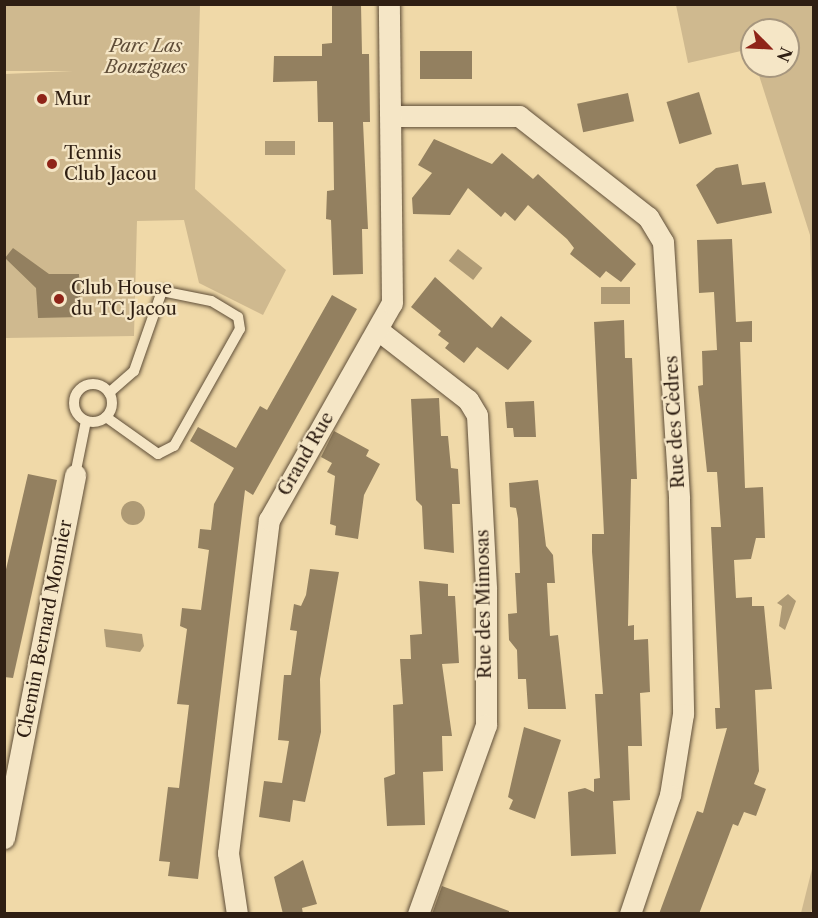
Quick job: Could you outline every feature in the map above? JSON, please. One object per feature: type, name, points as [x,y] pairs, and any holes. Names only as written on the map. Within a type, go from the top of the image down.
[{"type":"street","name":"Grand Rue","points":[[237,914],[228,853],[269,520],[392,303],[393,116],[389,4]]},
{"type":"street","name":"Rue des Cèdres","points":[[393,116],[519,116],[648,218],[663,242],[679,499],[683,714],[670,795],[630,914]]},
{"type":"street","name":"Rue des Mimosas","points":[[378,330],[468,400],[477,415],[486,589],[486,725],[418,914]]},
{"type":"street","name":"Chemin Bernard Monnier","points":[[4,838],[75,476]]},
{"type":"lane","points":[[106,417],[112,405],[109,393],[98,385],[80,391],[75,407],[86,420],[106,417],[158,454],[174,446],[240,329],[238,317],[211,301],[162,291],[134,371],[109,393]]},
{"type":"lane","name":"Chemin Bernard Monnier","points":[[75,476],[86,420]]},
{"type":"green space","name":"Parc Las Bouzigues","points":[[5,5],[200,5],[195,189],[286,270],[263,315],[199,283],[184,220],[137,221],[134,336],[5,338],[5,74],[73,71],[5,71]]},
{"type":"green space","points":[[676,5],[813,5],[813,339],[810,235],[760,78],[800,78],[800,18],[740,18],[740,51],[688,63]]},
{"type":"green space","points":[[813,865],[811,913],[801,913]]},
{"type":"shaded area","points":[[265,141],[295,141],[295,155],[265,155]]},
{"type":"shaded area","points":[[458,249],[482,268],[473,280],[449,261]]},
{"type":"shaded area","points":[[601,287],[630,287],[630,304],[601,304]]},
{"type":"shaded area","points":[[133,501],[142,504],[145,513],[142,522],[133,525],[124,522],[121,513],[124,504]]},
{"type":"shaded area","points":[[788,594],[796,601],[785,630],[779,626],[782,606],[777,603]]},
{"type":"shaded area","points":[[104,629],[142,634],[144,646],[140,652],[106,647]]},
{"type":"building","points":[[332,4],[361,4],[362,54],[369,54],[370,122],[363,122],[368,229],[362,229],[363,274],[333,275],[331,220],[326,219],[327,191],[334,190],[333,122],[318,122],[317,81],[273,82],[274,56],[322,56],[322,44],[332,43]]},
{"type":"building","points":[[420,51],[472,51],[472,79],[420,79]]},
{"type":"building","points":[[699,92],[712,134],[679,144],[666,102]]},
{"type":"building","points":[[628,93],[634,121],[583,132],[577,104]]},
{"type":"building","points":[[434,139],[492,164],[502,153],[533,179],[538,174],[636,264],[621,282],[606,271],[600,278],[570,254],[574,248],[567,239],[528,205],[515,221],[505,212],[501,217],[468,188],[450,215],[413,214],[412,198],[432,173],[418,165]]},
{"type":"building","points":[[738,164],[742,185],[765,182],[772,213],[717,224],[696,185],[716,168]]},
{"type":"building","points":[[732,239],[736,322],[752,321],[752,342],[740,342],[745,488],[763,487],[765,538],[756,538],[751,559],[734,560],[736,598],[752,597],[752,606],[764,606],[772,689],[755,690],[759,771],[754,784],[766,789],[756,816],[744,812],[738,826],[733,824],[699,914],[659,914],[697,811],[703,813],[727,728],[716,729],[715,708],[720,708],[711,527],[721,527],[717,472],[707,472],[698,386],[703,385],[702,351],[717,350],[714,292],[699,293],[697,240]]},
{"type":"building","points":[[13,248],[49,274],[79,274],[81,317],[38,318],[36,288],[5,258]]},
{"type":"building","points":[[435,277],[492,328],[501,316],[532,341],[508,370],[477,347],[464,363],[445,348],[449,343],[438,335],[441,331],[411,307]]},
{"type":"building","points":[[332,295],[357,309],[253,495],[245,490],[198,879],[168,876],[170,862],[159,861],[168,787],[179,788],[189,705],[177,704],[187,629],[180,626],[182,608],[201,610],[209,550],[198,548],[200,529],[211,530],[214,504],[234,468],[190,441],[198,427],[236,448],[260,406],[267,410]]},
{"type":"building","points":[[624,320],[625,358],[632,358],[637,479],[631,479],[628,626],[634,625],[634,640],[648,639],[650,692],[640,693],[642,746],[628,746],[630,800],[613,801],[616,854],[571,856],[568,792],[585,788],[594,792],[594,779],[600,778],[595,694],[603,694],[592,534],[604,534],[594,322]]},
{"type":"building","points":[[439,398],[441,436],[448,436],[451,468],[458,469],[460,504],[452,504],[454,553],[424,549],[422,506],[416,500],[411,399]]},
{"type":"building","points":[[534,401],[536,437],[514,437],[513,428],[507,428],[505,402]]},
{"type":"building","points":[[334,431],[369,450],[366,456],[380,464],[364,495],[358,539],[335,535],[336,526],[330,524],[335,476],[327,472],[332,463],[321,457]]},
{"type":"building","points":[[28,474],[57,480],[13,678],[4,677],[4,578]]},
{"type":"building","points":[[538,480],[546,546],[553,555],[555,583],[547,583],[550,636],[558,635],[566,709],[528,709],[526,679],[518,679],[517,650],[509,640],[508,614],[517,613],[515,573],[520,573],[518,519],[516,508],[510,507],[509,483]]},
{"type":"building","points":[[310,569],[339,572],[320,679],[321,732],[305,802],[293,800],[290,822],[259,817],[264,781],[282,783],[289,741],[278,740],[284,675],[291,675],[297,631],[290,630],[294,604],[301,606],[306,595]]},
{"type":"building","points":[[419,581],[448,584],[448,596],[455,596],[459,663],[442,664],[452,736],[442,736],[443,771],[423,772],[425,825],[387,826],[384,778],[395,774],[393,705],[403,704],[400,659],[411,659],[410,635],[422,634]]},
{"type":"building","points":[[524,727],[561,740],[535,819],[509,809],[513,800],[508,797]]},
{"type":"building","points":[[303,860],[317,904],[302,908],[303,914],[283,914],[274,877]]},
{"type":"building","points":[[442,886],[509,911],[509,914],[432,914]]},
{"type":"place","name":"Mur","points":[[42,99]]},
{"type":"place","name":"Tennis Club Jacou","points":[[52,164]]},
{"type":"place","name":"Club House du TC Jacou","points":[[59,299]]}]
